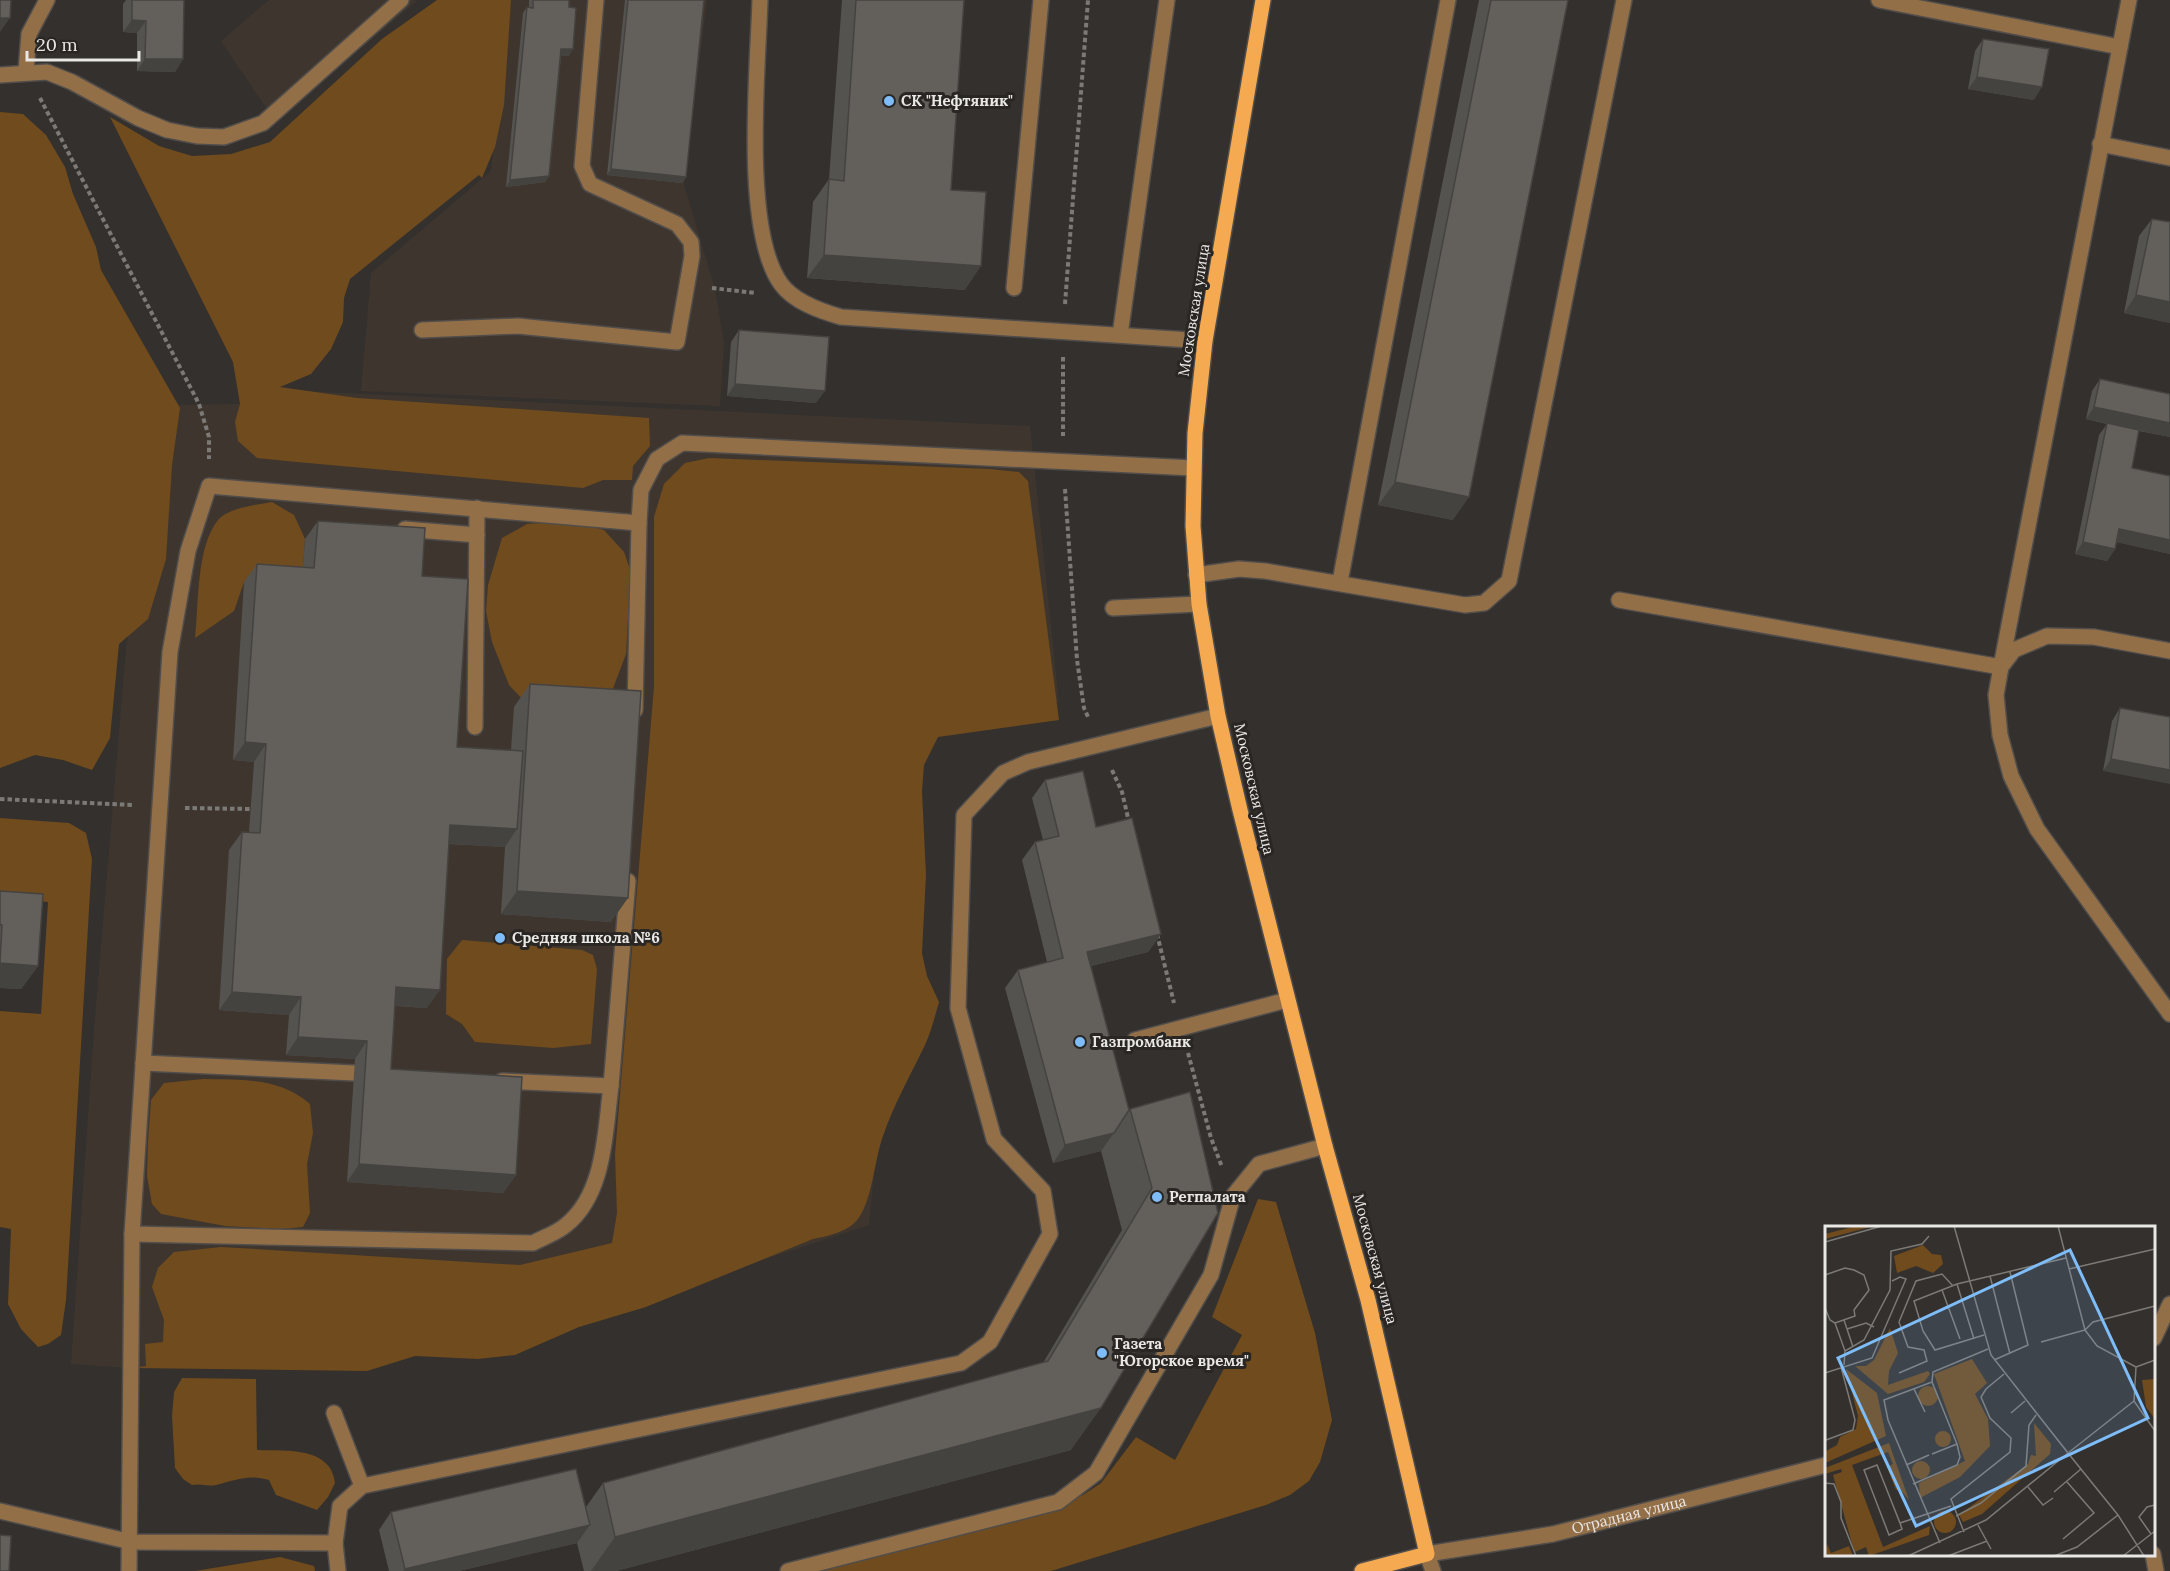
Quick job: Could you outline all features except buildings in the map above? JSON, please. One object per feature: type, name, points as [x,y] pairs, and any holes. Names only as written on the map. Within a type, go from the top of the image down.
[{"type":"main road","name":"Московская улица","points":[[1263,0],[1205,341],[1193,468],[1199,604],[1218,716],[1287,1000],[1368,1300],[1427,1554]]},
{"type":"main road","points":[[1362,1571],[1427,1554]]},
{"type":"street","points":[[26,71],[29,34],[47,0]]},
{"type":"street","points":[[0,75],[26,71],[47,72],[72,82],[138,118],[167,130],[197,136],[224,136],[263,123],[401,0]]},
{"type":"street","points":[[422,330],[518,326],[677,342],[692,256],[691,242],[676,224],[590,184],[582,166],[596,0]]},
{"type":"street","points":[[760,0],[756,134],[758,214],[763,243],[781,284],[818,310],[840,317],[1205,341]]},
{"type":"street","points":[[1014,288],[1041,0]]},
{"type":"street","points":[[1120,336],[1167,0]]},
{"type":"street","points":[[1340,582],[1448,0]]},
{"type":"street","points":[[1196,575],[1239,569],[1340,582],[1466,605],[1484,603],[1509,581],[1624,0]]},
{"type":"street","points":[[1879,0],[2120,47]]},
{"type":"street","points":[[2129,0],[1996,695],[2000,735],[2011,776],[2037,829],[2170,1014]]},
{"type":"street","points":[[2100,144],[2170,158]]},
{"type":"street","points":[[634,722],[641,490],[657,459],[682,443],[1193,468]]},
{"type":"street","points":[[129,1571],[132,1234],[170,652],[188,551],[208,486],[639,523]]},
{"type":"street","points":[[475,727],[477,508]]},
{"type":"street","points":[[386,527],[477,535]]},
{"type":"street","points":[[1619,600],[2001,667]]},
{"type":"street","points":[[1113,608],[1199,604]]},
{"type":"street","points":[[2001,667],[2014,650],[2047,636],[2094,637],[2170,651]]},
{"type":"street","points":[[338,1571],[335,1543],[340,1506],[362,1486],[961,1363],[990,1342],[1050,1234],[1043,1191],[994,1139],[958,1008],[964,815],[1003,773],[1028,762],[1218,716]]},
{"type":"street","points":[[132,1234],[533,1243],[567,1225],[590,1195],[602,1153],[611,1086],[629,862]]},
{"type":"street","points":[[1135,1040],[1287,1000]]},
{"type":"street","points":[[143,1063],[354,1073]]},
{"type":"street","points":[[483,1080],[611,1086]]},
{"type":"street","points":[[788,1571],[1058,1502],[1096,1473],[1211,1275],[1233,1196],[1259,1164],[1325,1146]]},
{"type":"street","points":[[2155,1336],[2170,1304]]},
{"type":"street","points":[[334,1413],[362,1486]]},
{"type":"street","name":"Отрадная улица","points":[[1427,1554],[1553,1534],[1825,1466]]},
{"type":"street","points":[[0,1511],[130,1542],[335,1543]]},
{"type":"street","name":"Московская улица","points":[[1427,1554],[1432,1571]]},
{"type":"street","points":[[2153,1556],[2156,1571]]},
{"type":"path","points":[[1088,0],[1063,332],[1066,530],[1077,660],[1084,708],[1122,792],[1130,826]]},
{"type":"path","points":[[26,71],[199,404],[210,437],[208,486]]},
{"type":"path","points":[[687,284],[754,293],[781,284]]},
{"type":"path","points":[[0,799],[11,800]]},
{"type":"path","points":[[1155,927],[1211,1138],[1233,1196]]},
{"type":"shaded area","points":[[269,0],[418,0],[275,121],[221,41]]},
{"type":"shaded area","points":[[437,0],[511,0],[504,105],[495,147],[482,178],[479,175],[350,279],[344,298],[343,322],[331,349],[311,374],[280,387],[357,398],[649,418],[650,446],[633,466],[632,480],[603,480],[583,488],[297,462],[257,458],[238,441],[235,422],[240,404],[233,362],[110,117],[159,146],[192,156],[231,154],[270,142],[382,39]]},
{"type":"shaded area","points":[[511,0],[707,0],[684,185],[715,289],[724,344],[720,406],[361,391],[371,273],[491,171]]},
{"type":"shaded area","points":[[0,112],[23,114],[46,135],[65,167],[73,194],[96,247],[101,270],[180,408],[172,465],[166,559],[148,619],[119,644],[110,738],[92,770],[63,760],[35,755],[0,768]]},
{"type":"shaded area","name":"Средняя школа №6","points":[[301,391],[1030,426],[1059,702],[913,722],[890,1007],[869,1225],[633,1303],[484,1340],[130,1368],[71,1364],[94,1029],[126,648],[164,405],[240,404]]},
{"type":"shaded area","points":[[709,458],[990,469],[1019,472],[1028,481],[1059,720],[938,737],[924,765],[922,791],[926,875],[922,953],[927,976],[939,1002],[927,1040],[887,1124],[867,1201],[858,1219],[837,1233],[813,1239],[646,1307],[579,1327],[515,1355],[478,1359],[415,1356],[367,1371],[130,1368],[146,1366],[145,1344],[163,1342],[164,1320],[152,1287],[158,1268],[174,1252],[221,1247],[520,1265],[612,1243],[617,1213],[615,1154],[654,687],[654,517],[664,484],[685,463]]},
{"type":"shaded area","points":[[272,502],[294,515],[305,539],[302,586],[244,582],[234,611],[195,638],[202,559],[212,530],[219,519],[230,512]]},
{"type":"shaded area","points":[[555,522],[583,524],[604,530],[624,552],[633,578],[626,654],[612,691],[525,702],[509,685],[492,642],[486,611],[488,585],[502,538],[527,524]]},
{"type":"shaded area","points":[[0,818],[69,823],[86,833],[92,859],[66,1300],[61,1335],[48,1344],[38,1347],[21,1329],[8,1304],[11,1229],[0,1227],[0,1011],[41,1014],[48,902],[0,897]]},
{"type":"shaded area","points":[[462,940],[582,950],[593,955],[597,969],[591,1044],[553,1048],[475,1042],[462,1024],[446,1014],[447,959]]},
{"type":"shaded area","points":[[203,1079],[246,1080],[273,1084],[298,1095],[310,1104],[313,1133],[307,1164],[310,1213],[303,1227],[280,1229],[225,1226],[161,1214],[152,1204],[147,1176],[151,1100],[164,1083]]},
{"type":"shaded area","points":[[1258,1199],[1276,1202],[1315,1333],[1332,1420],[1320,1462],[1309,1481],[1290,1495],[1266,1505],[1051,1571],[798,1571],[1083,1495],[1101,1483],[1136,1437],[1175,1460],[1242,1335],[1212,1317]]},
{"type":"shaded area","points":[[182,1378],[256,1379],[257,1450],[305,1453],[325,1462],[332,1471],[335,1483],[328,1497],[317,1510],[276,1495],[269,1480],[262,1478],[243,1478],[211,1486],[192,1485],[183,1479],[175,1468],[172,1416],[174,1392]]},
{"type":"shaded area","points":[[280,1557],[314,1566],[315,1571],[195,1571]]},
{"type":"place","name":"СК \"Нефтяник\"","points":[[889,101]]},
{"type":"place","name":"Средняя школа №6","points":[[500,938]]},
{"type":"place","name":"Газпромбанк","points":[[1080,1042]]},
{"type":"place","name":"Регпалата","points":[[1157,1197]]},
{"type":"place","name":"Газета \"Югорское время\"","points":[[1102,1353]]}]
